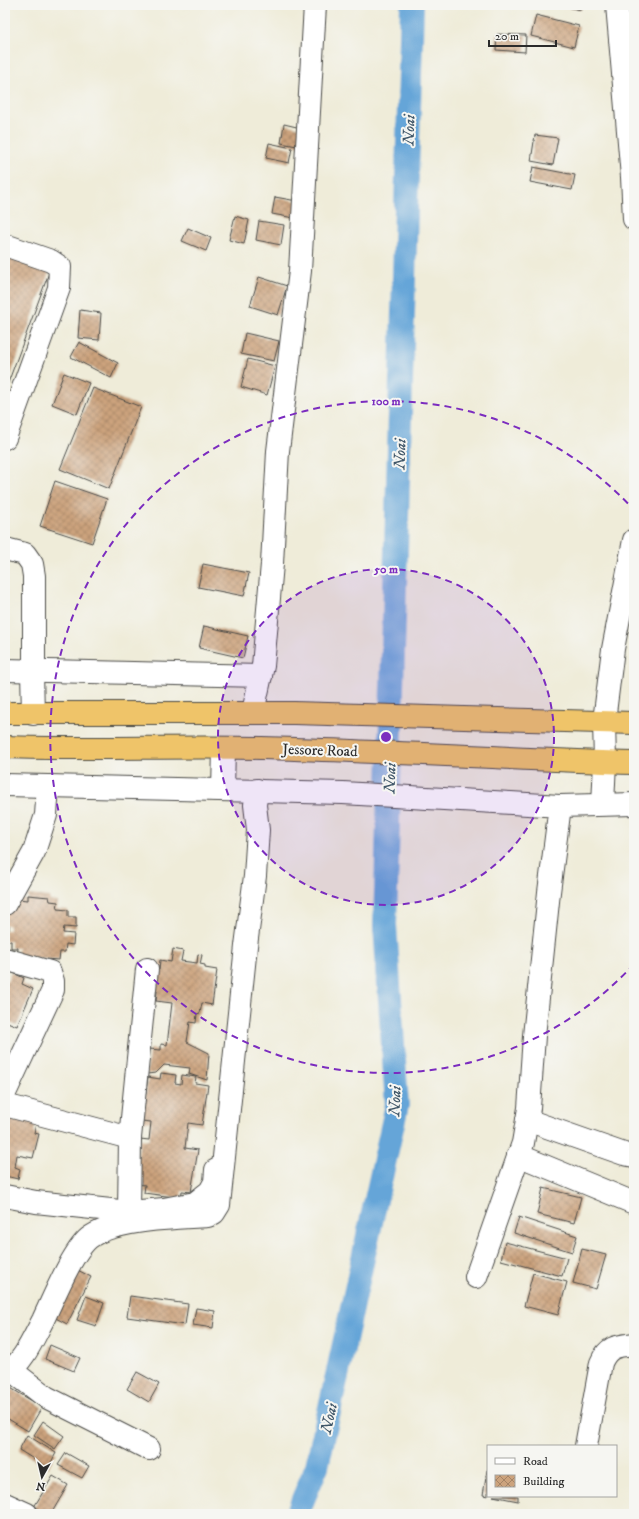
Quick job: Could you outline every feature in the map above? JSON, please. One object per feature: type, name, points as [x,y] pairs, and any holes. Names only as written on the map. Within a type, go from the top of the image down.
[{"type":"highway","points":[[5,713],[253,712],[634,723]]},
{"type":"highway","name":"Jessore Road","points":[[5,747],[46,749],[262,748],[634,763]]},
{"type":"street","points":[[253,712],[263,666],[272,564],[278,451],[300,271],[315,5]]},
{"type":"street","points":[[618,5],[634,219]]},
{"type":"street","points":[[5,245],[51,260],[60,267],[59,288],[5,438]]},
{"type":"street","points":[[603,804],[605,762],[604,722],[613,649],[634,540]]},
{"type":"street","points":[[5,549],[26,554],[32,564],[35,592],[34,659],[32,671],[33,714]]},
{"type":"street","points":[[5,670],[261,676]]},
{"type":"street","points":[[223,790],[224,748]]},
{"type":"street","points":[[5,785],[252,790],[475,800],[560,806],[634,804]]},
{"type":"street","points":[[5,904],[34,852],[46,815],[48,786]]},
{"type":"street","points":[[5,1196],[36,1202],[129,1212],[164,1209],[195,1203],[210,1191],[215,1182],[245,826],[252,790]]},
{"type":"street","points":[[149,1449],[46,1397],[8,1373],[25,1355],[75,1254],[88,1239],[103,1230],[141,1221],[208,1216],[214,1213],[219,1205],[246,946],[255,876],[258,830],[252,790]]},
{"type":"street","points":[[476,1277],[518,1155],[527,1120],[532,1081],[534,1036],[545,923],[560,806]]},
{"type":"street","points":[[5,959],[50,972],[53,981],[53,990],[5,1094]]},
{"type":"street","points":[[129,1212],[130,1138],[147,969]]},
{"type":"street","points":[[5,1105],[130,1138]]},
{"type":"street","points":[[527,1120],[624,1154],[634,1156]]},
{"type":"street","points":[[518,1155],[634,1203]]},
{"type":"street","points":[[586,1445],[601,1363],[605,1352],[616,1346],[634,1344]]},
{"type":"street","points":[[5,1504],[27,1514]]},
{"type":"building","points":[[558,5],[581,5],[581,10]]},
{"type":"building","points":[[536,15],[579,26],[574,47],[531,36]]},
{"type":"building","points":[[497,34],[526,35],[525,52],[496,50]]},
{"type":"building","points":[[284,124],[305,129],[302,147],[281,143]]},
{"type":"building","points":[[535,135],[558,138],[553,165],[531,161]]},
{"type":"building","points":[[269,143],[292,148],[289,163],[266,158]]},
{"type":"building","points":[[533,167],[575,175],[572,190],[530,182]]},
{"type":"building","points":[[275,197],[297,201],[294,218],[272,214]]},
{"type":"building","points":[[235,216],[249,220],[244,244],[229,240]]},
{"type":"building","points":[[259,221],[284,225],[281,245],[256,240]]},
{"type":"building","points":[[188,228],[211,238],[206,251],[182,241]]},
{"type":"building","points":[[5,254],[50,270],[5,391]]},
{"type":"building","points":[[259,277],[287,286],[278,315],[250,306]]},
{"type":"building","points":[[80,310],[101,313],[99,340],[78,338]]},
{"type":"building","points":[[245,333],[279,341],[274,361],[241,354]]},
{"type":"building","points":[[79,342],[118,363],[111,378],[71,357]]},
{"type":"building","points":[[248,359],[275,366],[267,395],[241,387]]},
{"type":"building","points":[[64,373],[89,383],[77,414],[52,404]]},
{"type":"building","points":[[93,388],[141,407],[109,489],[60,469]]},
{"type":"building","points":[[55,481],[107,499],[92,543],[40,526]]},
{"type":"building","points":[[203,564],[249,573],[244,596],[198,587]]},
{"type":"building","points":[[204,626],[248,636],[243,658],[199,648]]},
{"type":"building","points":[[28,895],[49,897],[50,901],[58,902],[57,909],[68,910],[68,917],[76,917],[76,928],[64,927],[63,933],[74,934],[73,945],[66,944],[65,952],[60,952],[59,960],[17,957],[18,948],[11,948],[11,941],[5,941],[5,930],[9,930],[9,925],[5,925],[5,911],[10,905],[17,905],[17,899],[28,900]]},
{"type":"building","points":[[173,949],[183,951],[181,961],[197,963],[198,954],[202,955],[200,964],[205,965],[205,968],[217,970],[212,1005],[202,1003],[200,1013],[197,1014],[196,1023],[190,1022],[187,1042],[209,1053],[207,1080],[189,1074],[190,1068],[164,1065],[156,1073],[147,1074],[149,1049],[161,1050],[161,1044],[167,1045],[172,1003],[156,1001],[157,991],[151,990],[154,970],[159,970],[160,960],[171,962]]},
{"type":"building","points":[[11,972],[24,978],[22,984],[33,989],[17,1026],[5,1021],[5,980],[7,981]]},
{"type":"building","points":[[161,1073],[176,1075],[175,1083],[181,1084],[182,1075],[196,1077],[195,1083],[208,1085],[202,1125],[188,1123],[185,1148],[198,1150],[191,1192],[182,1191],[181,1198],[144,1193],[145,1185],[134,1184],[140,1139],[149,1140],[151,1122],[142,1121],[148,1077],[160,1079]]},
{"type":"building","points":[[5,1116],[36,1123],[34,1133],[39,1134],[33,1158],[17,1155],[15,1167],[20,1169],[18,1179],[5,1176]]},
{"type":"building","points":[[543,1188],[581,1197],[574,1223],[537,1214]]},
{"type":"building","points":[[519,1217],[577,1236],[572,1252],[514,1233]]},
{"type":"building","points":[[505,1242],[567,1258],[562,1276],[501,1260]]},
{"type":"building","points":[[582,1249],[606,1255],[596,1289],[573,1283]]},
{"type":"building","points":[[74,1268],[91,1277],[67,1324],[50,1315]]},
{"type":"building","points":[[533,1273],[567,1282],[558,1315],[524,1306]]},
{"type":"building","points":[[86,1296],[104,1303],[96,1326],[77,1320]]},
{"type":"building","points":[[130,1296],[188,1304],[185,1325],[127,1317]]},
{"type":"building","points":[[196,1308],[215,1311],[213,1328],[193,1325]]},
{"type":"building","points":[[50,1345],[80,1358],[74,1371],[45,1359]]},
{"type":"building","points":[[137,1372],[159,1384],[149,1402],[127,1389]]},
{"type":"building","points":[[9,1387],[42,1407],[28,1431],[5,1417],[5,1394]]},
{"type":"building","points":[[43,1421],[64,1436],[55,1449],[34,1435]]},
{"type":"building","points":[[27,1435],[56,1453],[48,1468],[19,1450]]},
{"type":"building","points":[[66,1453],[89,1466],[82,1478],[58,1465]]},
{"type":"building","points":[[487,1470],[487,1496],[483,1495]]},
{"type":"building","points":[[53,1476],[68,1485],[51,1514],[39,1514],[32,1510]]},
{"type":"building","points":[[498,1497],[518,1497],[518,1501]]},
{"type":"waterway","name":"Noai","points":[[297,1514],[317,1466],[397,1105],[385,925],[412,5]]}]
